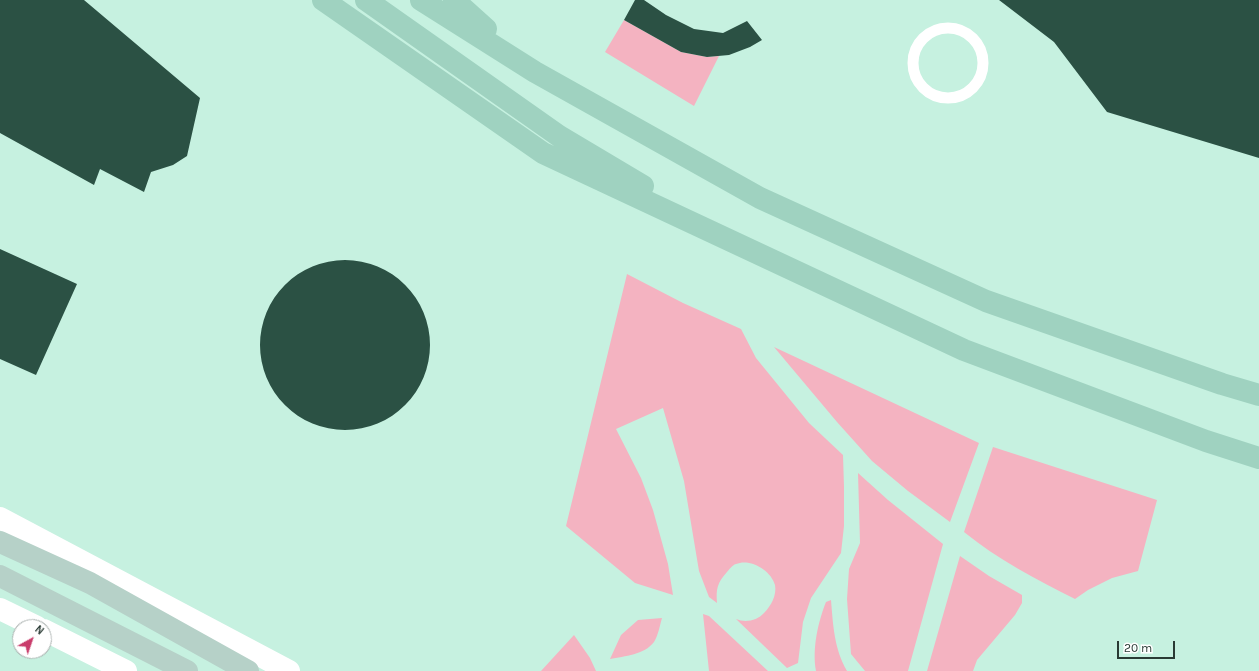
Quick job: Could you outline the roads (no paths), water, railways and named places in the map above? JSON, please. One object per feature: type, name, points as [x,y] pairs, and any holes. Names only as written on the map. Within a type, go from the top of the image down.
[{"type":"main road","points":[[323,0],[543,152],[964,350],[1206,442],[1259,458]]},
{"type":"main road","points":[[366,0],[559,136],[753,250]]},
{"type":"main road","points":[[421,0],[535,72],[760,198],[986,301],[1222,384],[1259,395]]},
{"type":"main road","points":[[454,0],[535,72]]},
{"type":"main road","points":[[0,542],[90,583],[248,671]]},
{"type":"main road","points":[[0,576],[187,671]]},
{"type":"street","points":[[0,518],[289,671]]},
{"type":"street","points":[[0,609],[21,619]]},
{"type":"street","points":[[52,634],[126,671]]},
{"type":"lane","points":[[943,27],[965,31],[975,39],[981,49],[984,60],[983,72],[978,83],[970,92],[959,97],[947,99],[935,96],[925,90],[918,81],[913,70],[913,59],[916,48],[922,38],[932,31],[943,27]]}]
